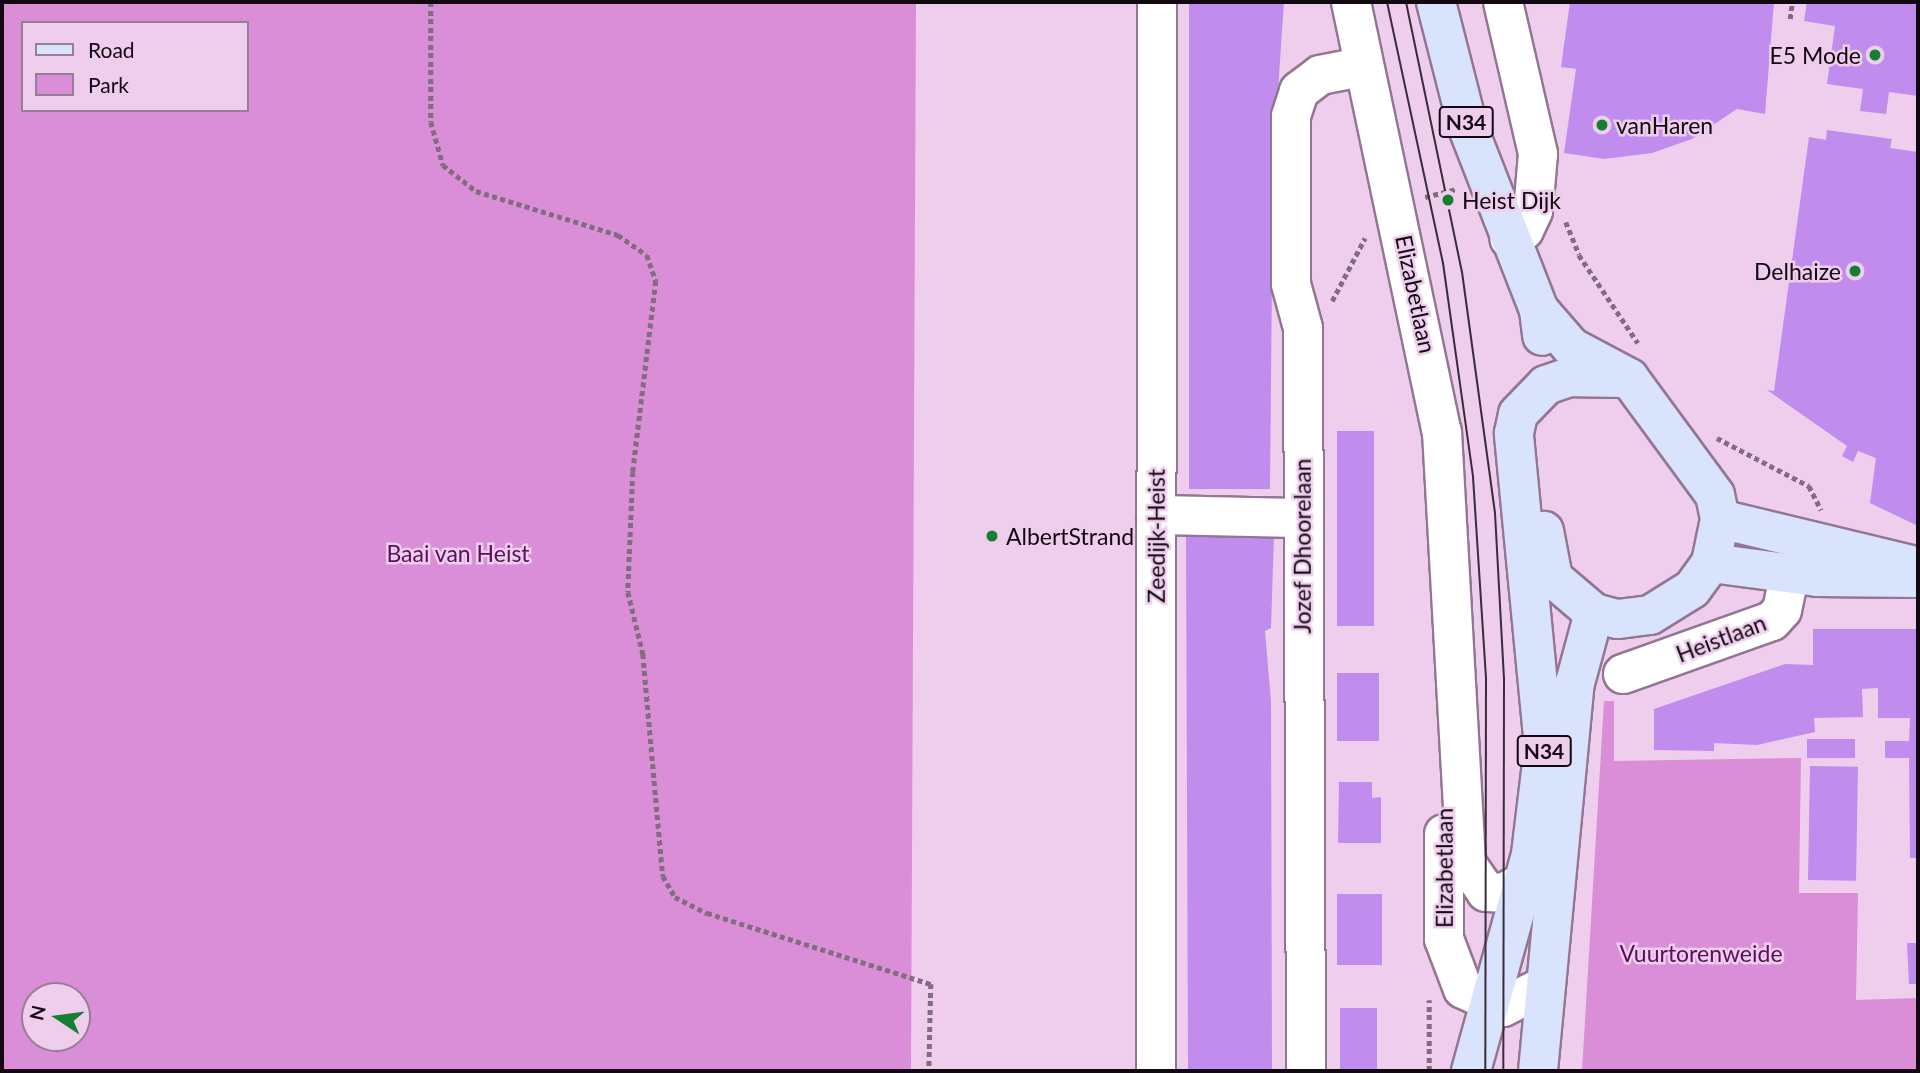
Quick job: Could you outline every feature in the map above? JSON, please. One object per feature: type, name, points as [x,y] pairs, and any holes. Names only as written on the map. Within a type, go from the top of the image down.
[{"type":"main road","name":"N34","points":[[1436,2],[1468,128],[1509,239],[1539,310],[1546,385],[1518,414],[1517,492],[1544,747],[1531,854],[1485,1004],[1471,1071]]},
{"type":"main road","name":"N34","points":[[1539,310],[1572,347],[1636,363],[1715,495],[1720,519]]},
{"type":"main road","points":[[1546,385],[1569,377],[1636,363]]},
{"type":"main road","points":[[1517,492],[1539,507],[1553,578],[1594,613],[1617,619],[1671,606],[1711,563],[1720,519],[1822,541],[1918,567]]},
{"type":"main road","points":[[1711,563],[1790,573],[1918,578]]},
{"type":"main road","name":"N34","points":[[1538,1071],[1575,683],[1594,613]]},
{"type":"street","name":"Zeedijk-Heist","points":[[1156,1071],[1157,2]]},
{"type":"street","name":"Elizabetlaan","points":[[1351,2],[1361,67],[1430,354],[1442,432],[1465,863],[1486,892],[1503,893],[1520,884]]},
{"type":"street","points":[[1503,2],[1538,154],[1533,211],[1524,230],[1509,239]]},
{"type":"street","name":"Jozef Dhoorelaan","points":[[1306,1071],[1301,518],[1303,328],[1291,284],[1292,116],[1299,91],[1321,75],[1361,67]]},
{"type":"street","points":[[1156,515],[1301,518]]},
{"type":"street","name":"Heistlaan","points":[[1623,674],[1772,621],[1782,610],[1790,573]]},
{"type":"street","name":"Elizabetlaan","points":[[1451,590],[1444,939],[1452,973],[1485,1004]]},
{"type":"street","points":[[1485,1004],[1523,1002],[1546,985]]},
{"type":"path","points":[[431,2],[431,122],[443,164],[476,191],[618,234],[647,255],[656,281],[633,472],[628,592],[643,654],[663,876],[675,897],[707,913],[931,984],[929,1071]]},
{"type":"path","points":[[1790,19],[1792,2]]},
{"type":"path","points":[[1423,197],[1454,189]]},
{"type":"path","points":[[1561,208],[1579,255],[1636,363]]},
{"type":"path","points":[[1327,314],[1365,237]]},
{"type":"path","points":[[1712,432],[1744,456],[1809,486],[1820,503],[1822,541]]},
{"type":"path","points":[[1429,989],[1429,1071]]},
{"type":"green space","name":"Baai van Heist","points":[[2,2],[916,2],[911,1071],[2,1071]]},
{"type":"green space","name":"Vuurtorenweide","points":[[1604,701],[1614,701],[1614,761],[1801,758],[1799,893],[1858,893],[1856,1000],[1918,998],[1918,1071],[1582,1071]]},
{"type":"building","points":[[1284,2],[1273,164],[1270,489],[1189,489],[1189,3]]},
{"type":"building","points":[[1570,2],[1774,2],[1765,114],[1737,109],[1692,139],[1652,153],[1604,159],[1564,153],[1576,69],[1561,67]]},
{"type":"building","name":"E5 Mode","points":[[1807,2],[1918,2],[1918,96],[1889,92],[1886,114],[1860,111],[1863,89],[1827,84],[1835,26],[1804,21]]},
{"type":"building","name":"Delhaize","points":[[1827,130],[1892,139],[1890,148],[1918,152],[1918,526],[1870,503],[1876,458],[1858,451],[1853,462],[1842,456],[1847,446],[1767,390],[1774,391],[1809,137],[1826,140]]},
{"type":"building","points":[[1337,431],[1374,431],[1374,626],[1337,626]]},
{"type":"building","points":[[1186,536],[1274,536],[1271,628],[1265,631],[1271,701],[1272,1071],[1188,1071]]},
{"type":"building","points":[[1813,629],[1918,629],[1918,858],[1910,858],[1909,758],[1885,758],[1885,741],[1909,741],[1910,718],[1878,718],[1878,688],[1862,689],[1863,717],[1814,718],[1815,732],[1757,745],[1714,743],[1714,751],[1654,750],[1654,709],[1785,664],[1813,665]]},
{"type":"building","points":[[1337,673],[1379,673],[1379,741],[1337,741]]},
{"type":"building","points":[[1807,739],[1855,739],[1855,758],[1807,758]]},
{"type":"building","points":[[1810,766],[1858,767],[1856,881],[1808,880]]},
{"type":"building","points":[[1339,782],[1372,782],[1372,798],[1381,797],[1381,843],[1338,843]]},
{"type":"building","points":[[1337,894],[1382,894],[1382,965],[1337,965]]},
{"type":"building","points":[[1907,943],[1918,943],[1918,984],[1909,984]]},
{"type":"building","points":[[1340,1008],[1377,1008],[1377,1071],[1340,1071]]},
{"type":"tram line","points":[[1387,2],[1443,263],[1473,477],[1486,678],[1485,1071]]},
{"type":"tram line","points":[[1406,2],[1462,272],[1495,513],[1504,678],[1503,1071]]},
{"type":"place","name":"E5 Mode","points":[[1875,55]]},
{"type":"place","name":"vanHaren","points":[[1602,125]]},
{"type":"place","name":"Heist Dijk","points":[[1448,200]]},
{"type":"place","name":"Delhaize","points":[[1855,271]]},
{"type":"place","name":"AlbertStrand","points":[[992,536]]}]
